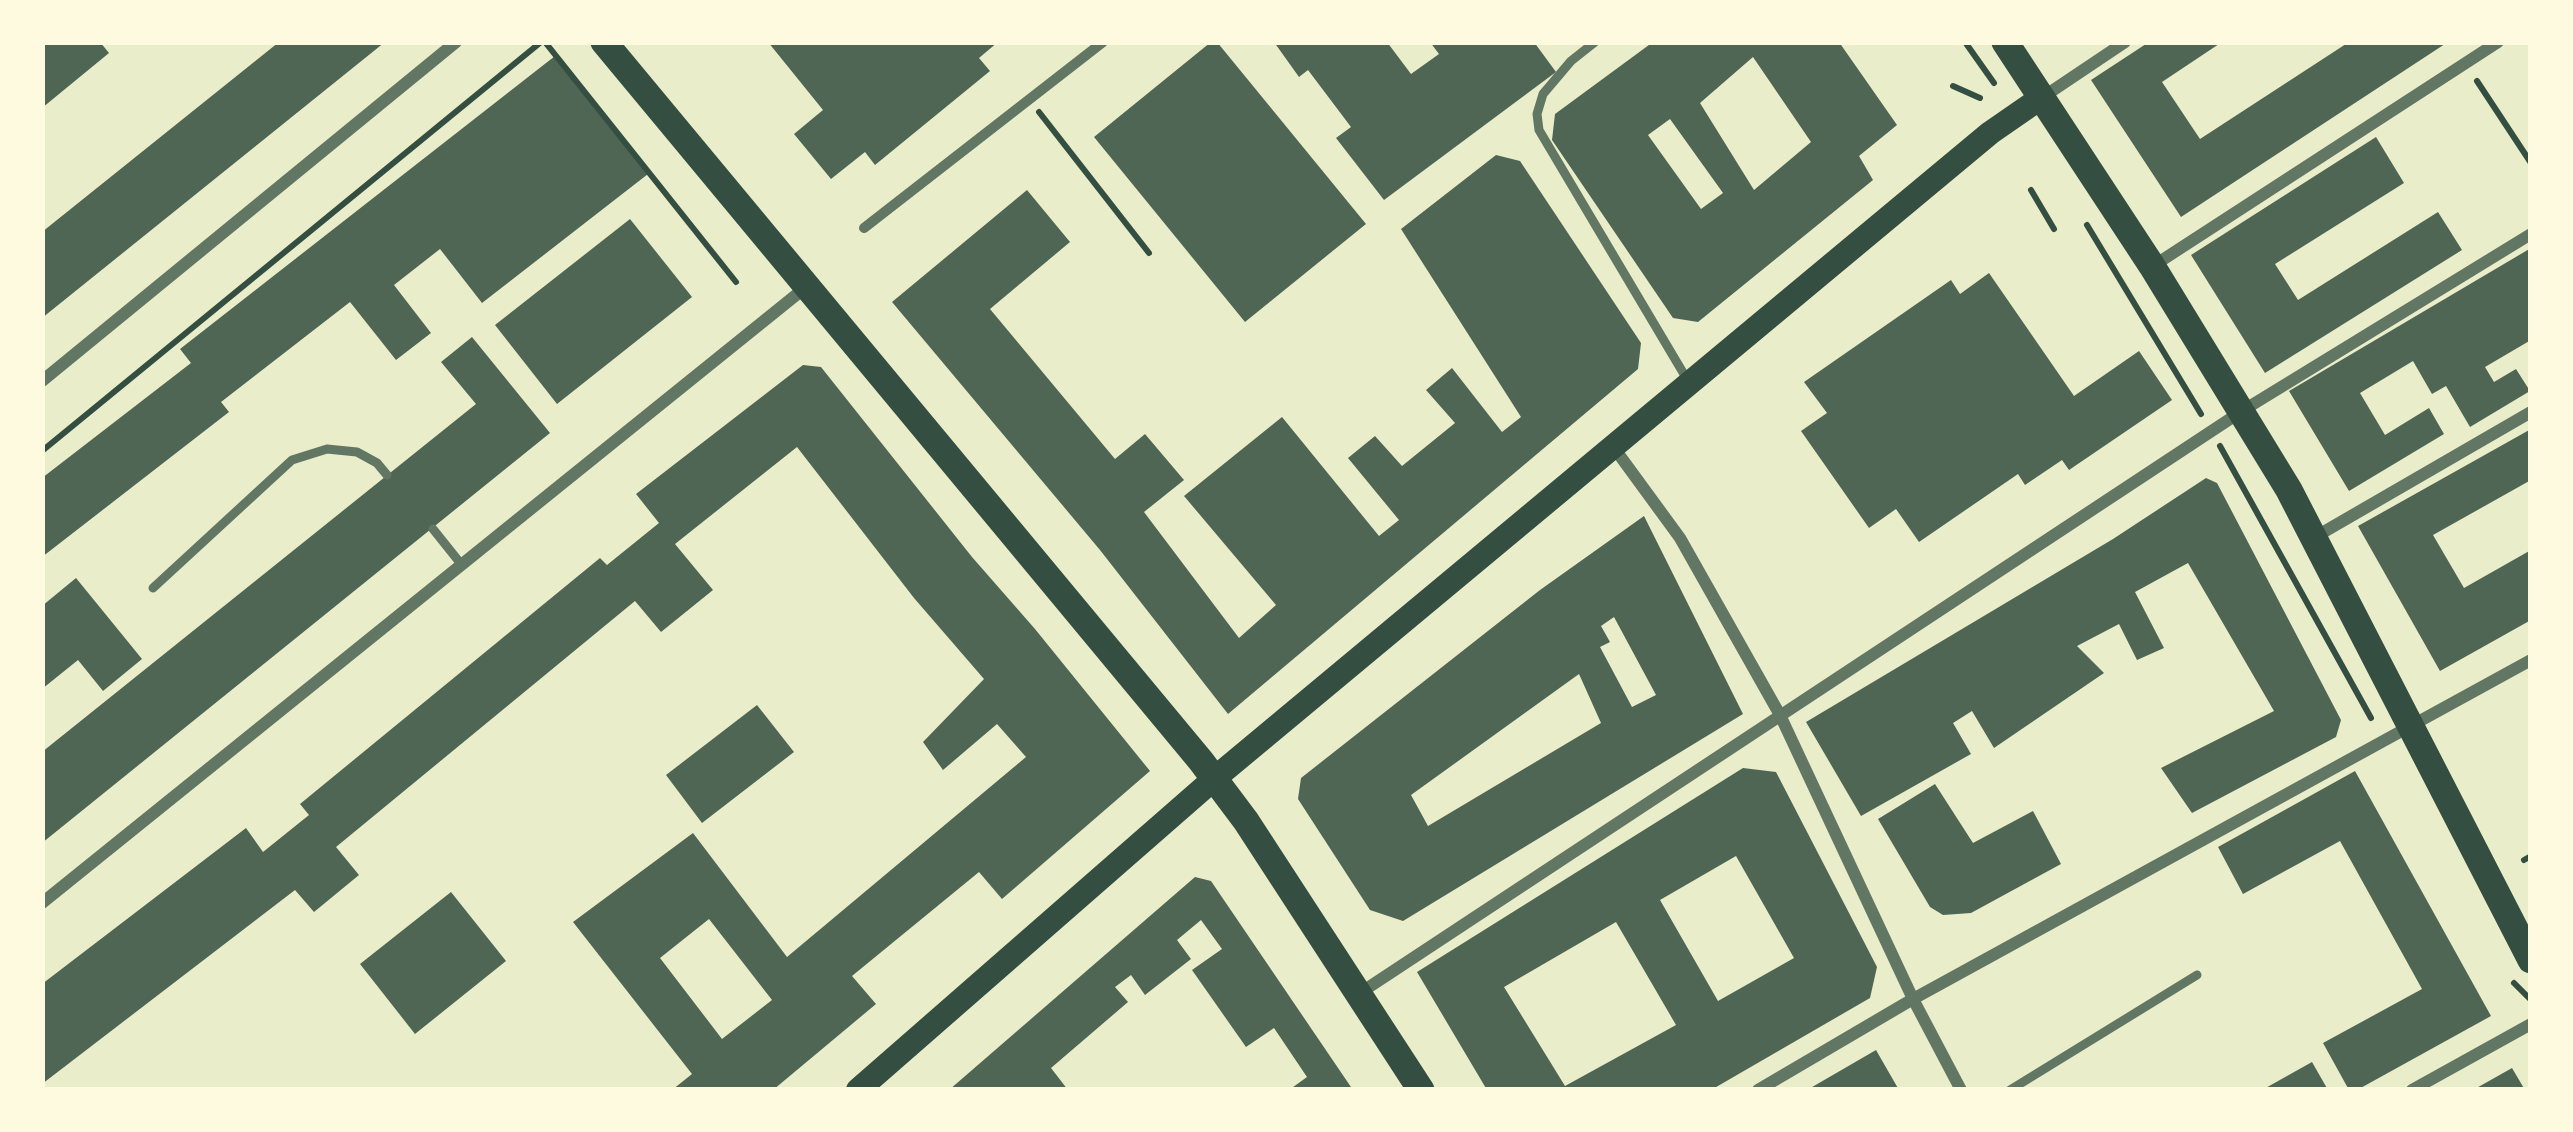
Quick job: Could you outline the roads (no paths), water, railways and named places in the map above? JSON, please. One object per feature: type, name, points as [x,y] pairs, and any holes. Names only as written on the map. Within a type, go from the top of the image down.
[{"type":"main road","points":[[604,42],[1215,778],[1421,1090]]},
{"type":"main road","points":[[2005,42],[2242,411],[2314,537],[2531,960]]},
{"type":"main road","points":[[858,1090],[1215,778],[1612,445],[1990,133],[2042,97]]},
{"type":"street","points":[[42,381],[456,42]]},
{"type":"street","points":[[865,228],[1103,42]]},
{"type":"street","points":[[2042,97],[2125,42]]},
{"type":"street","points":[[2152,266],[2498,42]]},
{"type":"street","points":[[1360,993],[2242,411],[2531,234]]},
{"type":"street","points":[[42,903],[806,287]]},
{"type":"street","points":[[2314,537],[2531,412]]},
{"type":"street","points":[[1612,445],[1690,553],[1780,715],[1913,999],[1961,1090]]},
{"type":"street","points":[[1758,1090],[1913,999],[2531,660]]},
{"type":"street","points":[[2412,1090],[2531,1024]]},
{"type":"lane","points":[[1595,42],[1543,94],[1537,114],[1539,130],[1689,382]]},
{"type":"lane","points":[[153,588],[292,460],[327,449],[356,452],[377,463],[387,475]]},
{"type":"lane","points":[[433,529],[461,564]]},
{"type":"lane","points":[[2010,1090],[2197,975]]}]
